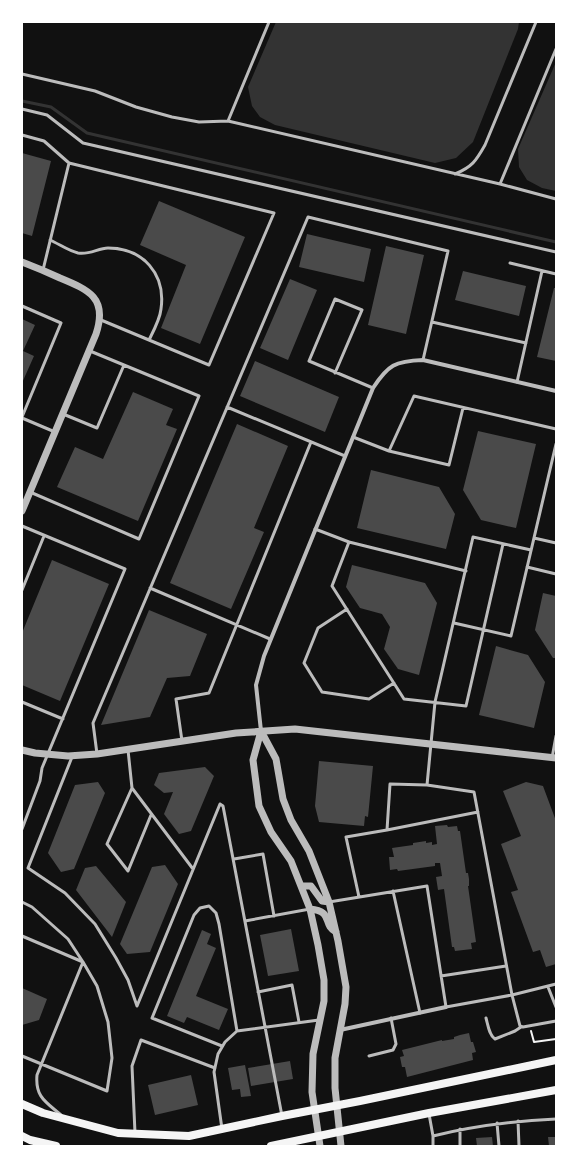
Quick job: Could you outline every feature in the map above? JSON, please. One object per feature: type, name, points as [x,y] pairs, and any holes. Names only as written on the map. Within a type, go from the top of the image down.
[{"type":"main road","points":[[22,1104],[43,1113],[118,1133],[189,1136],[556,1060]]},
{"type":"main road","points":[[274,1146],[429,1113],[556,1090]]},
{"type":"main road","points":[[22,1136],[30,1140],[56,1146]]},
{"type":"street","points":[[22,262],[80,286],[95,298],[99,307],[101,320],[90,350],[22,511]]},
{"type":"street","points":[[320,1146],[312,1092],[313,1054],[324,1001],[324,980],[310,909],[291,861],[271,832],[259,806],[253,760],[260,732],[256,685],[264,656],[373,388],[381,375],[393,365],[406,361],[423,360],[556,392]]},
{"type":"street","points":[[22,750],[48,755],[73,756],[97,754],[237,733],[295,729],[554,758]]},
{"type":"street","points":[[260,732],[276,759],[283,799],[291,820],[309,851],[329,902],[336,932],[346,987],[345,1004],[335,1058],[335,1088],[341,1146]]},
{"type":"street","points":[[301,886],[311,886],[322,900],[329,902]]},
{"type":"street","points":[[310,909],[324,913],[331,929],[336,932]]},
{"type":"street","points":[[340,1030],[446,1007]]},
{"type":"lane","points":[[228,121],[269,22]]},
{"type":"lane","points":[[455,174],[468,168],[479,157],[536,22]]},
{"type":"lane","points":[[500,184],[556,48]]},
{"type":"lane","points":[[22,74],[95,91],[136,107],[172,117],[199,122],[228,121],[500,184],[556,199]]},
{"type":"lane","points":[[22,109],[47,115],[83,143],[556,252]]},
{"type":"lane","points":[[22,135],[44,141],[69,163],[274,213],[209,365],[101,320]]},
{"type":"lane","points":[[43,270],[69,163]]},
{"type":"lane","points":[[97,754],[93,723],[308,217],[448,251],[423,360]]},
{"type":"lane","points":[[50,240],[77,253],[88,254],[107,248],[120,249],[133,252],[144,259],[156,275],[162,292],[161,310],[150,340]]},
{"type":"lane","points":[[510,263],[556,274]]},
{"type":"lane","points":[[517,382],[542,271]]},
{"type":"lane","points":[[336,372],[362,310],[336,299],[309,361],[373,388]]},
{"type":"lane","points":[[22,306],[61,323],[22,417],[55,432]]},
{"type":"lane","points":[[432,322],[526,343]]},
{"type":"lane","points":[[30,492],[139,539],[199,396],[90,350]]},
{"type":"lane","points":[[63,414],[98,428],[124,365]]},
{"type":"lane","points":[[389,451],[414,396],[556,429]]},
{"type":"lane","points":[[227,407],[345,456]]},
{"type":"lane","points":[[353,437],[389,451],[449,465],[463,408]]},
{"type":"lane","points":[[182,741],[176,699],[209,693],[311,442]]},
{"type":"lane","points":[[454,623],[511,636],[556,444]]},
{"type":"lane","points":[[22,526],[125,569],[42,768],[40,781],[22,829]]},
{"type":"lane","points":[[316,529],[349,542],[466,571]]},
{"type":"lane","points":[[22,590],[44,536]]},
{"type":"lane","points":[[427,785],[435,702],[474,537],[531,550]]},
{"type":"lane","points":[[534,538],[556,543]]},
{"type":"lane","points":[[349,542],[332,586],[404,699],[466,706],[502,544]]},
{"type":"lane","points":[[527,567],[556,574]]},
{"type":"lane","points":[[150,588],[270,639]]},
{"type":"lane","points":[[347,609],[318,628],[304,663],[322,692],[368,699],[394,683]]},
{"type":"lane","points":[[22,702],[63,719]]},
{"type":"lane","points":[[554,758],[556,736]]},
{"type":"lane","points":[[128,749],[132,788],[193,870]]},
{"type":"lane","points":[[73,756],[28,868],[65,893],[95,924],[128,980],[137,1006],[220,804],[223,806],[282,1116]]},
{"type":"lane","points":[[387,830],[390,784],[427,785],[474,792],[506,966],[521,1027]]},
{"type":"lane","points":[[132,788],[107,844],[128,871],[151,815]]},
{"type":"lane","points":[[359,897],[346,837],[478,812]]},
{"type":"lane","points":[[234,859],[263,854],[274,916]]},
{"type":"lane","points":[[329,902],[427,886],[446,1007],[512,995],[556,984]]},
{"type":"lane","points":[[393,892],[420,1012]]},
{"type":"lane","points":[[22,902],[32,907],[68,939],[97,986],[108,1022],[112,1058],[107,1091],[22,1056]]},
{"type":"lane","points":[[222,1046],[152,1018],[194,915],[200,908],[209,906],[216,913],[218,919],[238,1031]]},
{"type":"lane","points":[[245,921],[310,909]]},
{"type":"lane","points":[[22,936],[83,962]]},
{"type":"lane","points":[[65,1119],[43,1100],[36,1085],[37,1075],[83,962]]},
{"type":"lane","points":[[442,976],[506,966]]},
{"type":"lane","points":[[258,992],[292,985],[299,1022]]},
{"type":"lane","points":[[548,987],[556,1005]]},
{"type":"lane","points":[[369,1056],[393,1050],[396,1044],[391,1018]]},
{"type":"lane","points":[[486,1018],[490,1034],[492,1038],[495,1039],[516,1031],[521,1027],[556,1022]]},
{"type":"lane","points":[[222,1129],[214,1072],[218,1054],[225,1042],[238,1031],[321,1020]]},
{"type":"lane","points":[[135,1134],[132,1066],[141,1040],[215,1068]]},
{"type":"lane","points":[[429,1113],[433,1136],[433,1146]]},
{"type":"lane","points":[[433,1136],[460,1129],[518,1120],[556,1119]]},
{"type":"lane","points":[[518,1120],[519,1146]]},
{"type":"lane","points":[[497,1123],[499,1146]]},
{"type":"lane","points":[[460,1129],[460,1146]]},
{"type":"path","points":[[530,1026],[534,1042],[556,1039]]},
{"type":"shaded area","points":[[276,22],[519,22],[518,29],[473,142],[456,158],[435,163],[275,125],[260,117],[252,106],[248,87]]},
{"type":"shaded area","points":[[556,62],[556,191],[542,188],[527,180],[519,167],[518,149]]},
{"type":"building","points":[[22,153],[51,161],[32,236],[22,233]]},
{"type":"building","points":[[159,201],[245,237],[200,344],[161,328],[186,265],[140,245]]},
{"type":"building","points":[[307,234],[371,249],[364,282],[299,267]]},
{"type":"building","points":[[386,246],[424,255],[406,334],[368,325]]},
{"type":"building","points":[[463,271],[526,286],[519,316],[455,300]]},
{"type":"building","points":[[290,279],[317,290],[288,360],[260,348]]},
{"type":"building","points":[[554,288],[556,288],[556,361],[537,357]]},
{"type":"building","points":[[22,319],[35,325],[23,351],[34,356],[22,383]]},
{"type":"building","points":[[255,361],[339,397],[325,432],[240,396]]},
{"type":"building","points":[[133,392],[173,409],[166,425],[177,429],[138,521],[57,487],[75,447],[103,459]]},
{"type":"building","points":[[237,424],[288,446],[254,528],[264,532],[231,609],[170,583]]},
{"type":"building","points":[[478,431],[536,444],[516,528],[481,520],[463,490]]},
{"type":"building","points":[[371,470],[439,487],[455,514],[446,549],[357,528]]},
{"type":"building","points":[[52,560],[109,584],[60,701],[22,685],[22,633]]},
{"type":"building","points":[[352,565],[425,583],[437,603],[419,675],[398,669],[384,649],[390,627],[382,614],[360,608],[346,587]]},
{"type":"building","points":[[543,593],[556,596],[556,658],[553,658],[535,630]]},
{"type":"building","points":[[149,610],[207,634],[190,676],[167,678],[150,717],[101,725]]},
{"type":"building","points":[[496,646],[528,655],[545,682],[534,728],[479,715]]},
{"type":"building","points":[[319,761],[373,766],[368,817],[365,816],[364,826],[319,822],[315,806]]},
{"type":"building","points":[[205,767],[214,776],[191,831],[179,834],[164,814],[173,792],[164,793],[154,785],[159,773]]},
{"type":"building","points":[[98,782],[105,793],[74,869],[61,872],[48,853],[75,785]]},
{"type":"building","points":[[526,782],[543,786],[556,821],[556,964],[546,967],[540,950],[533,952],[511,892],[518,890],[501,844],[521,836],[503,791]]},
{"type":"building","points":[[447,825],[448,827],[457,826],[458,831],[460,831],[466,873],[468,873],[469,879],[468,886],[476,942],[471,943],[472,949],[455,951],[454,947],[452,947],[444,889],[438,890],[436,877],[442,876],[440,863],[435,863],[435,866],[398,871],[397,869],[390,870],[389,857],[394,857],[392,848],[413,845],[413,843],[426,841],[426,843],[432,842],[432,845],[437,844],[435,826]]},
{"type":"building","points":[[165,865],[178,884],[150,952],[127,954],[120,944],[152,867]]},
{"type":"building","points":[[96,866],[126,902],[112,937],[76,890],[85,868]]},
{"type":"building","points":[[291,929],[299,971],[268,976],[260,935]]},
{"type":"building","points":[[202,930],[211,934],[207,944],[216,948],[196,996],[228,1009],[219,1030],[187,1017],[184,1023],[167,1016]]},
{"type":"building","points":[[22,988],[47,999],[39,1020],[22,1025]]},
{"type":"building","points":[[469,1033],[471,1042],[473,1042],[476,1052],[472,1053],[473,1060],[407,1077],[405,1067],[402,1067],[400,1057],[404,1056],[402,1050],[442,1040],[454,1039],[454,1037]]},
{"type":"building","points":[[290,1061],[293,1079],[251,1086],[248,1068]]},
{"type":"building","points":[[245,1065],[251,1096],[241,1097],[240,1089],[232,1090],[228,1068]]},
{"type":"building","points":[[191,1075],[198,1105],[155,1115],[148,1085]]},
{"type":"building","points":[[492,1137],[493,1146],[477,1146],[476,1138]]},
{"type":"building","points":[[548,1137],[556,1137],[556,1146],[549,1146]]},
{"type":"waterway","points":[[22,101],[51,107],[87,133],[556,242]]}]
